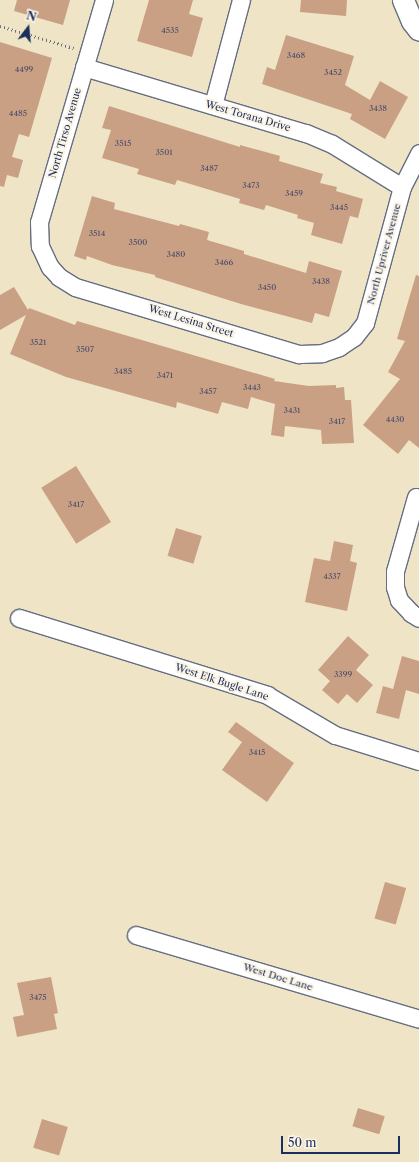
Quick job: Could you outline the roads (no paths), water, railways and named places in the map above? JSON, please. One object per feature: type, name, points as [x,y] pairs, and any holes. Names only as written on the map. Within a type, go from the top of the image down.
[{"type":"street","name":"North Tirso Avenue","points":[[50,267],[40,246],[39,222],[104,0]]},
{"type":"street","points":[[213,105],[242,0]]},
{"type":"street","points":[[403,0],[412,21],[419,30]]},
{"type":"street","name":"West Torana Drive","points":[[84,67],[306,133],[332,144],[402,188]]},
{"type":"street","name":"North Upriver Avenue","points":[[339,347],[354,337],[365,322],[402,188],[419,153]]},
{"type":"street","name":"West Lesina Street","points":[[50,267],[59,277],[75,287],[299,354],[322,353],[339,347]]},
{"type":"street","points":[[416,497],[395,571],[395,587],[399,600],[411,613],[419,618]]},
{"type":"street","name":"West Elk Bugle Lane","points":[[19,618],[267,695],[335,735],[419,761]]},
{"type":"street","name":"West Doc Lane","points":[[136,935],[419,1019]]}]
